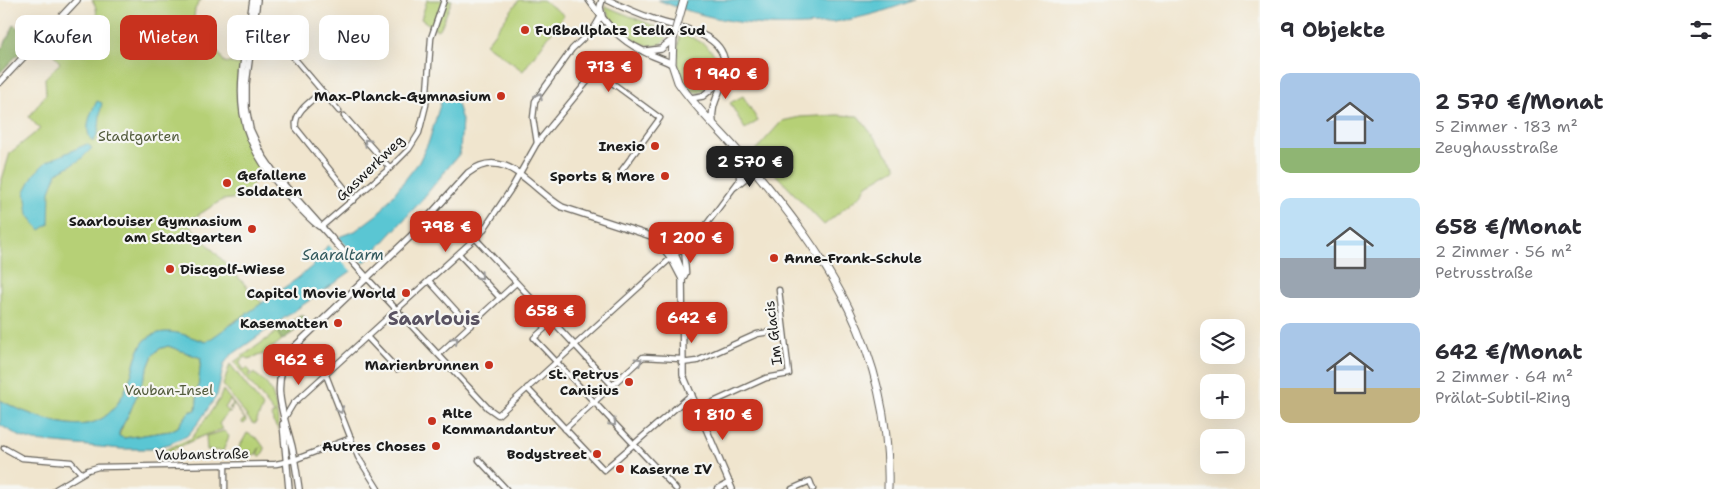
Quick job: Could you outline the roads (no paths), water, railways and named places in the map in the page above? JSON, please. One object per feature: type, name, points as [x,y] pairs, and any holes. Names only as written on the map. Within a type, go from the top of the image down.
[{"type":"main road","points":[[684,0],[673,39],[672,64],[678,82],[799,224],[822,258],[859,329],[872,364],[879,395],[887,450],[888,489]]},
{"type":"street","points":[[0,82],[77,0]]},
{"type":"street","points":[[253,0],[241,99],[243,120],[251,143],[274,180],[399,310],[495,414],[499,414],[691,241],[713,219],[738,180],[752,169]]},
{"type":"street","points":[[255,15],[257,0]]},
{"type":"street","name":"Gaswerkweg","points":[[321,228],[390,168],[409,149],[419,133],[426,105],[431,38],[444,0]]},
{"type":"street","points":[[589,0],[610,28],[643,51],[672,64]]},
{"type":"street","points":[[537,143],[533,118],[535,101],[572,50],[602,18],[600,7],[602,0]]},
{"type":"street","points":[[608,0],[646,17],[702,34],[714,42],[721,50],[724,59],[724,76],[713,102],[713,123]]},
{"type":"street","points":[[594,28],[610,28]]},
{"type":"street","points":[[643,51],[661,49],[673,39]]},
{"type":"street","points":[[249,60],[246,84],[246,108],[255,143],[277,177],[317,219],[321,228]]},
{"type":"street","points":[[296,60],[339,111]]},
{"type":"street","points":[[289,489],[285,462],[283,420],[293,404],[476,239],[520,174],[537,143],[596,71],[660,118],[622,170]]},
{"type":"street","points":[[691,98],[700,98],[710,92],[724,76]]},
{"type":"street","points":[[322,92],[298,114],[295,120],[296,128],[354,200]]},
{"type":"street","points":[[344,116],[390,168]]},
{"type":"street","points":[[732,145],[738,161],[738,180]]},
{"type":"street","points":[[300,489],[280,402],[280,373],[290,351],[365,276],[412,235],[475,168],[494,162],[503,164],[520,174],[550,200],[562,207],[664,242],[691,241]]},
{"type":"street","points":[[734,188],[752,169]]},
{"type":"street","points":[[476,239],[612,385]]},
{"type":"street","points":[[656,239],[673,256]]},
{"type":"street","points":[[664,242],[673,256],[683,280]]},
{"type":"street","points":[[684,246],[686,273],[683,280],[681,361],[683,375],[732,489]]},
{"type":"street","points":[[459,254],[500,298]]},
{"type":"street","points":[[430,282],[470,326]]},
{"type":"street","points":[[439,354],[516,283]]},
{"type":"street","name":"Im Glacis","points":[[698,409],[766,378],[789,374],[779,290]]},
{"type":"street","points":[[553,321],[534,338],[676,489]]},
{"type":"street","points":[[565,429],[643,357],[697,361],[761,332],[783,330]]},
{"type":"street","points":[[368,338],[397,369]]},
{"type":"street","points":[[326,374],[350,438],[364,468],[378,489]]},
{"type":"street","points":[[527,388],[604,470],[692,394]]},
{"type":"street","points":[[280,402],[293,404]]},
{"type":"street","name":"Vaubanstraße","points":[[56,489],[88,470],[110,466],[225,466],[285,462],[350,438]]},
{"type":"street","points":[[4,448],[22,458],[71,462],[82,473]]},
{"type":"street","points":[[478,460],[506,489]]},
{"type":"street","points":[[225,466],[225,489]]},
{"type":"street","points":[[792,489],[810,481],[813,489]]},
{"type":"street","points":[[717,489],[730,482]]},
{"type":"water","points":[[658,0],[914,0],[883,11],[851,19],[819,24],[786,26],[721,19],[689,11]]},
{"type":"water","name":"Saaraltarm","points":[[443,95],[456,101],[462,120],[460,153],[420,202],[367,260],[230,356],[224,364],[217,395],[187,436],[151,449],[122,449],[34,441],[21,437],[0,425],[0,400],[46,419],[76,425],[89,424],[109,414],[124,392],[140,348],[147,339],[158,333],[172,332],[206,342],[298,278],[316,263],[327,246],[341,236],[355,231],[379,213],[419,162],[429,141]],"holes":[[[168,346],[201,358],[196,410],[189,412],[178,427],[170,431],[124,438],[119,436],[119,432],[130,412],[153,355],[159,349]]]},
{"type":"water","points":[[97,101],[102,103],[99,128],[93,142],[88,132],[88,127],[90,116]]},
{"type":"water","points":[[87,144],[92,148],[80,160],[57,173],[50,191],[49,224],[40,230],[28,215],[25,191],[34,174],[46,162]]},
{"type":"place","name":"Fußballplatz Stella Sud","points":[[525,30]]},
{"type":"place","name":"Max-Planck-Gymnasium","points":[[501,96]]},
{"type":"place","name":"Inexio","points":[[655,146]]},
{"type":"place","name":"Sports & More","points":[[665,176]]},
{"type":"place","name":"Gefallene Soldaten","points":[[227,183]]},
{"type":"place","name":"Saarlouiser Gymnasium am Stadtgarten","points":[[252,229]]},
{"type":"place","name":"Anne-Frank-Schule","points":[[774,258]]},
{"type":"place","name":"Discgolf-Wiese","points":[[170,269]]},
{"type":"place","name":"Capitol Movie World","points":[[406,293]]},
{"type":"place","name":"Kasematten","points":[[338,323]]},
{"type":"place","name":"Marienbrunnen","points":[[489,365]]},
{"type":"place","name":"St. Petrus Canisius","points":[[629,382]]},
{"type":"place","name":"Alte Kommandantur","points":[[432,421]]},
{"type":"place","name":"Autres Choses","points":[[436,446]]},
{"type":"place","name":"Bodystreet","points":[[597,454]]},
{"type":"place","name":"Kaserne IV","points":[[620,469]]},
{"type":"district","name":"Saarlouis","points":[[434,318]]},
{"type":"park label","name":"Stadtgarten","points":[[139,136]]},
{"type":"park label","name":"Vauban-Insel","points":[[169,390]]}]
